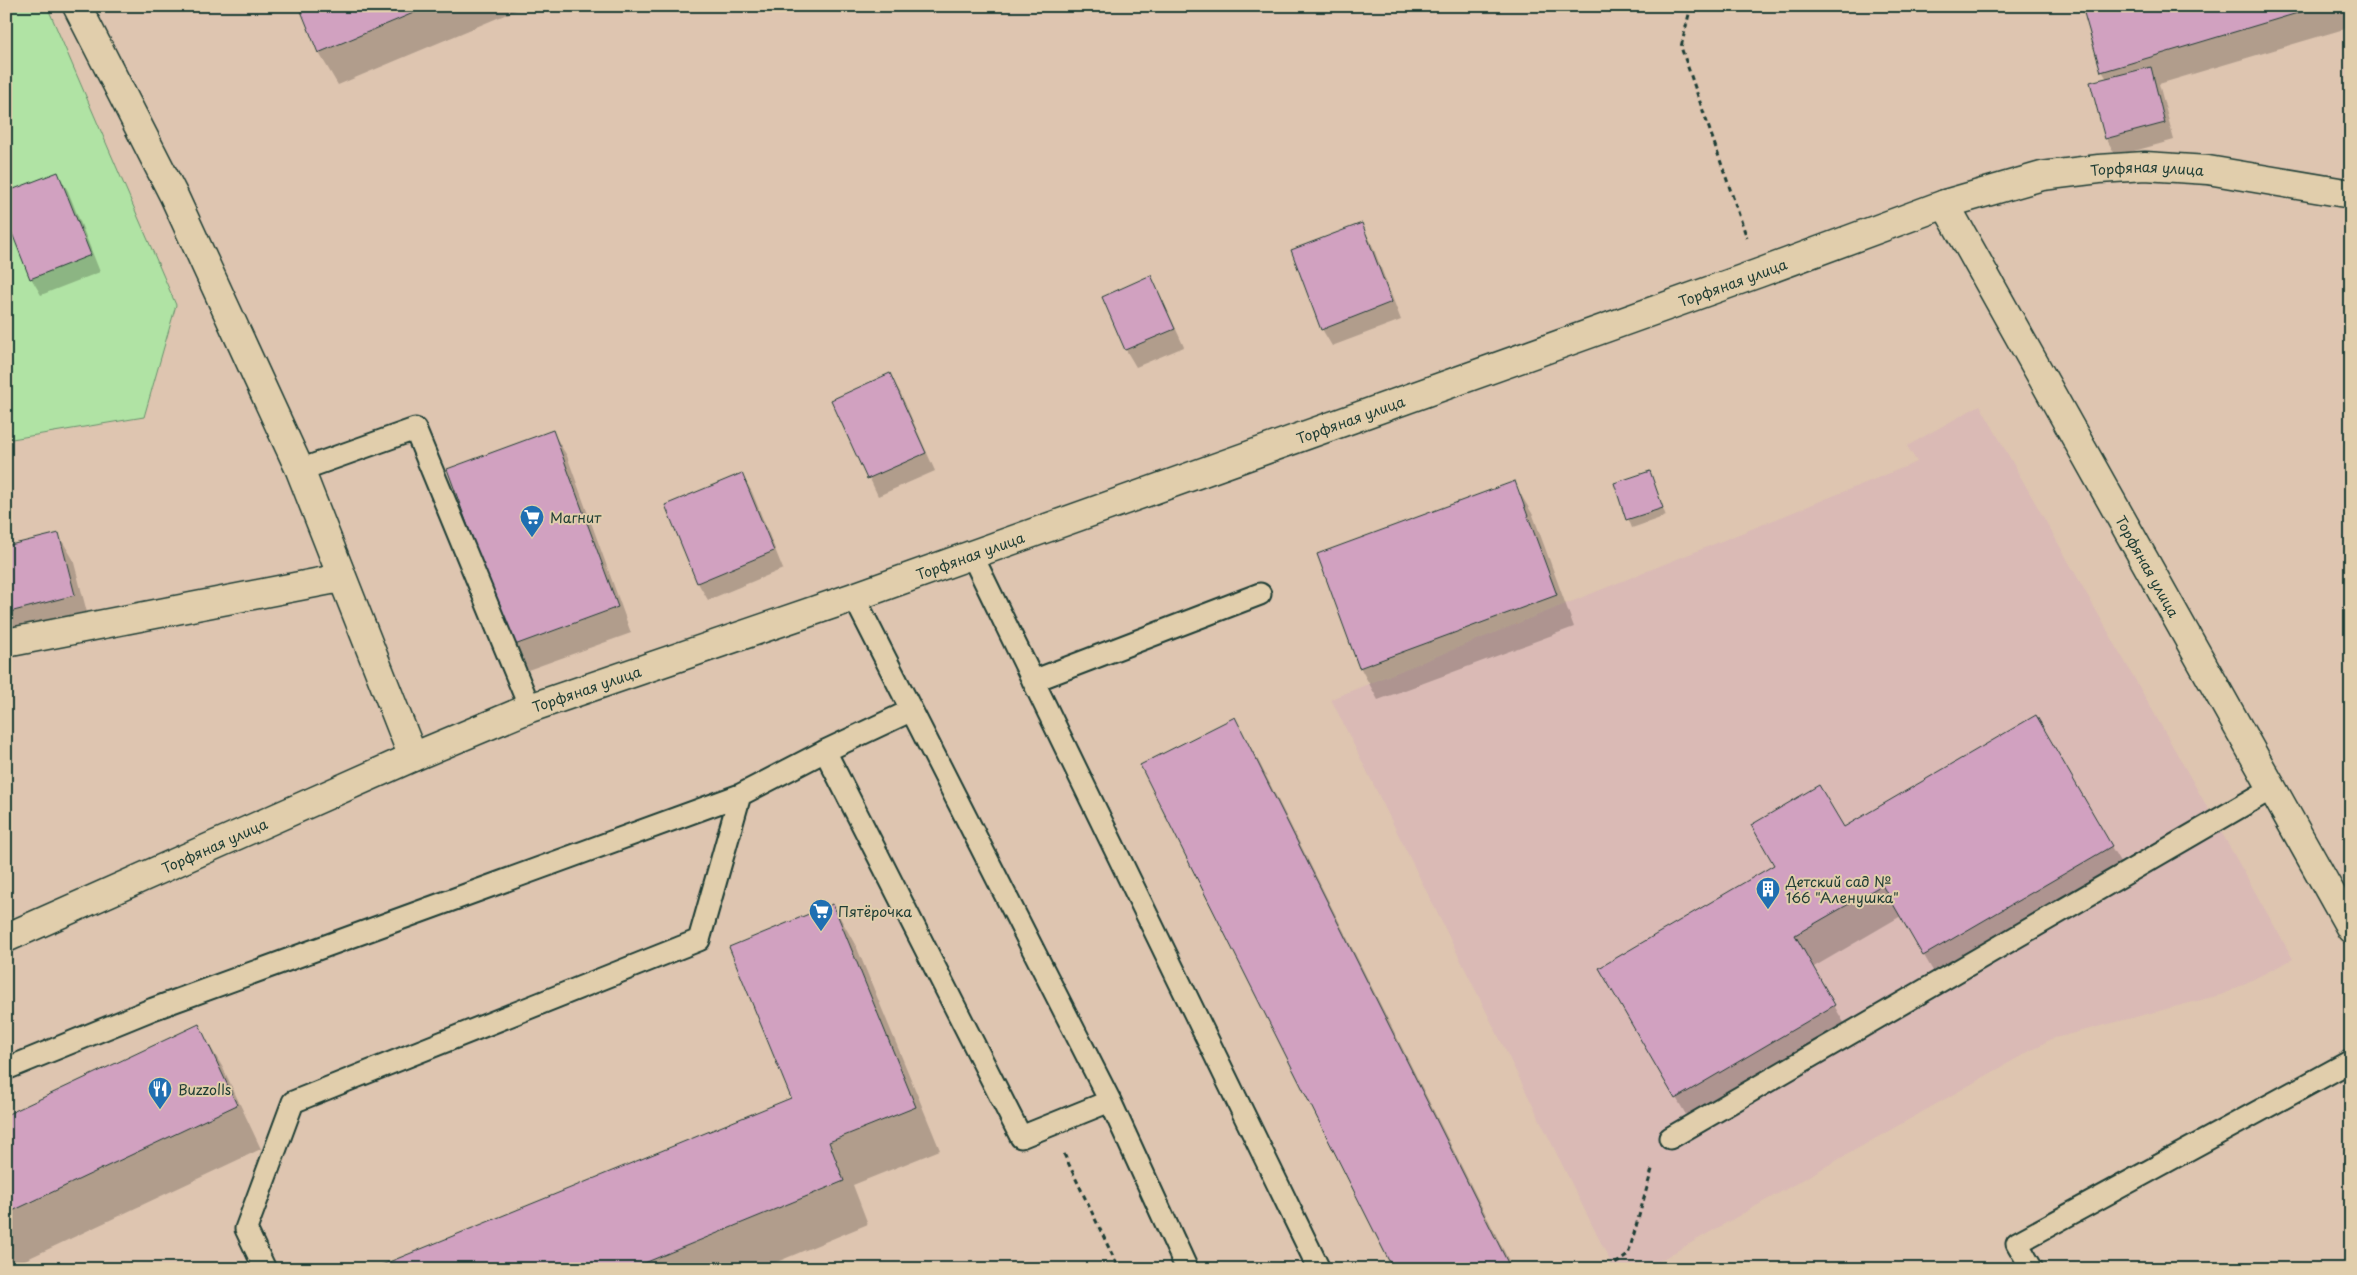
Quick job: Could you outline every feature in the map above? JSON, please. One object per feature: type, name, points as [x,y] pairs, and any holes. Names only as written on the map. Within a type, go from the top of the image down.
[{"type":"street","points":[[78,6],[174,196],[300,470],[413,757]]},
{"type":"street","name":"Торфяная улица","points":[[6,938],[413,757],[530,708],[972,555],[1760,274],[1945,204],[2042,176],[2144,166],[2208,170],[2351,194]]},
{"type":"street","name":"Торфяная улица","points":[[1945,204],[2351,929]]},
{"type":"street","points":[[6,643],[341,578]]},
{"type":"lane","points":[[300,470],[415,429],[530,708]]},
{"type":"lane","points":[[972,555],[1319,1269]]},
{"type":"lane","points":[[1033,681],[1260,594]]},
{"type":"lane","points":[[854,597],[910,711],[1110,1101],[1187,1269]]},
{"type":"lane","points":[[6,1069],[153,1009],[740,795],[824,750],[910,711]]},
{"type":"lane","points":[[824,750],[1021,1136],[1110,1101]]},
{"type":"lane","points":[[1670,1138],[2271,789]]},
{"type":"lane","points":[[265,1269],[246,1229],[293,1102],[699,940],[740,795]]},
{"type":"lane","points":[[2032,1269],[2017,1243],[2351,1062]]},
{"type":"path","points":[[1691,6],[1681,47],[1760,274]]},
{"type":"path","points":[[1050,1124],[1118,1269]]},
{"type":"path","points":[[1608,1269],[1628,1255],[1652,1167],[1670,1138]]},
{"type":"shaded area","points":[[1980,405],[2293,959],[2224,994],[2051,1039],[1645,1269],[1614,1269],[1331,699],[1917,462],[1907,446]]},
{"type":"green space","points":[[6,6],[47,6],[176,305],[144,417],[6,440]]},
{"type":"building","points":[[299,6],[430,6],[318,53]]},
{"type":"building","points":[[2082,6],[2321,6],[2101,72]]},
{"type":"building","points":[[2151,67],[2165,123],[2105,139],[2090,82]]},
{"type":"building","points":[[58,172],[91,255],[30,279],[6,218],[6,192]]},
{"type":"building","points":[[1362,223],[1392,302],[1321,330],[1291,250]]},
{"type":"building","points":[[1151,275],[1175,329],[1125,350],[1102,297]]},
{"type":"building","points":[[890,373],[926,453],[867,479],[831,400]]},
{"type":"building","name":"Магнит","points":[[553,430],[618,607],[512,646],[447,469]]},
{"type":"building","points":[[1650,471],[1663,508],[1626,520],[1614,483]]},
{"type":"building","points":[[742,473],[774,551],[697,583],[665,505]]},
{"type":"building","points":[[1515,481],[1557,595],[1359,668],[1317,554]]},
{"type":"building","points":[[59,533],[75,595],[6,613],[6,546]]},
{"type":"building","name":"Детский сад № 166 \"Аленушка\"","points":[[2036,715],[2112,846],[1923,956],[1882,885],[1795,935],[1835,1005],[1675,1099],[1599,968],[1774,865],[1751,825],[1819,785],[1844,827]]},
{"type":"building","points":[[1235,717],[1511,1269],[1393,1269],[1140,765]]},
{"type":"building","points":[[833,904],[916,1107],[829,1142],[844,1181],[630,1269],[372,1269],[791,1098],[729,947]]},
{"type":"building","points":[[199,1024],[237,1105],[6,1214],[6,1115]]},
{"type":"place","name":"Магнит","points":[[532,538]]},
{"type":"place","name":"Детский сад № 166 \"Аленушка\"","points":[[1768,910]]},
{"type":"place","name":"Пятёрочка","points":[[821,932]]},
{"type":"place","name":"Buzzolls","points":[[160,1110]]}]
